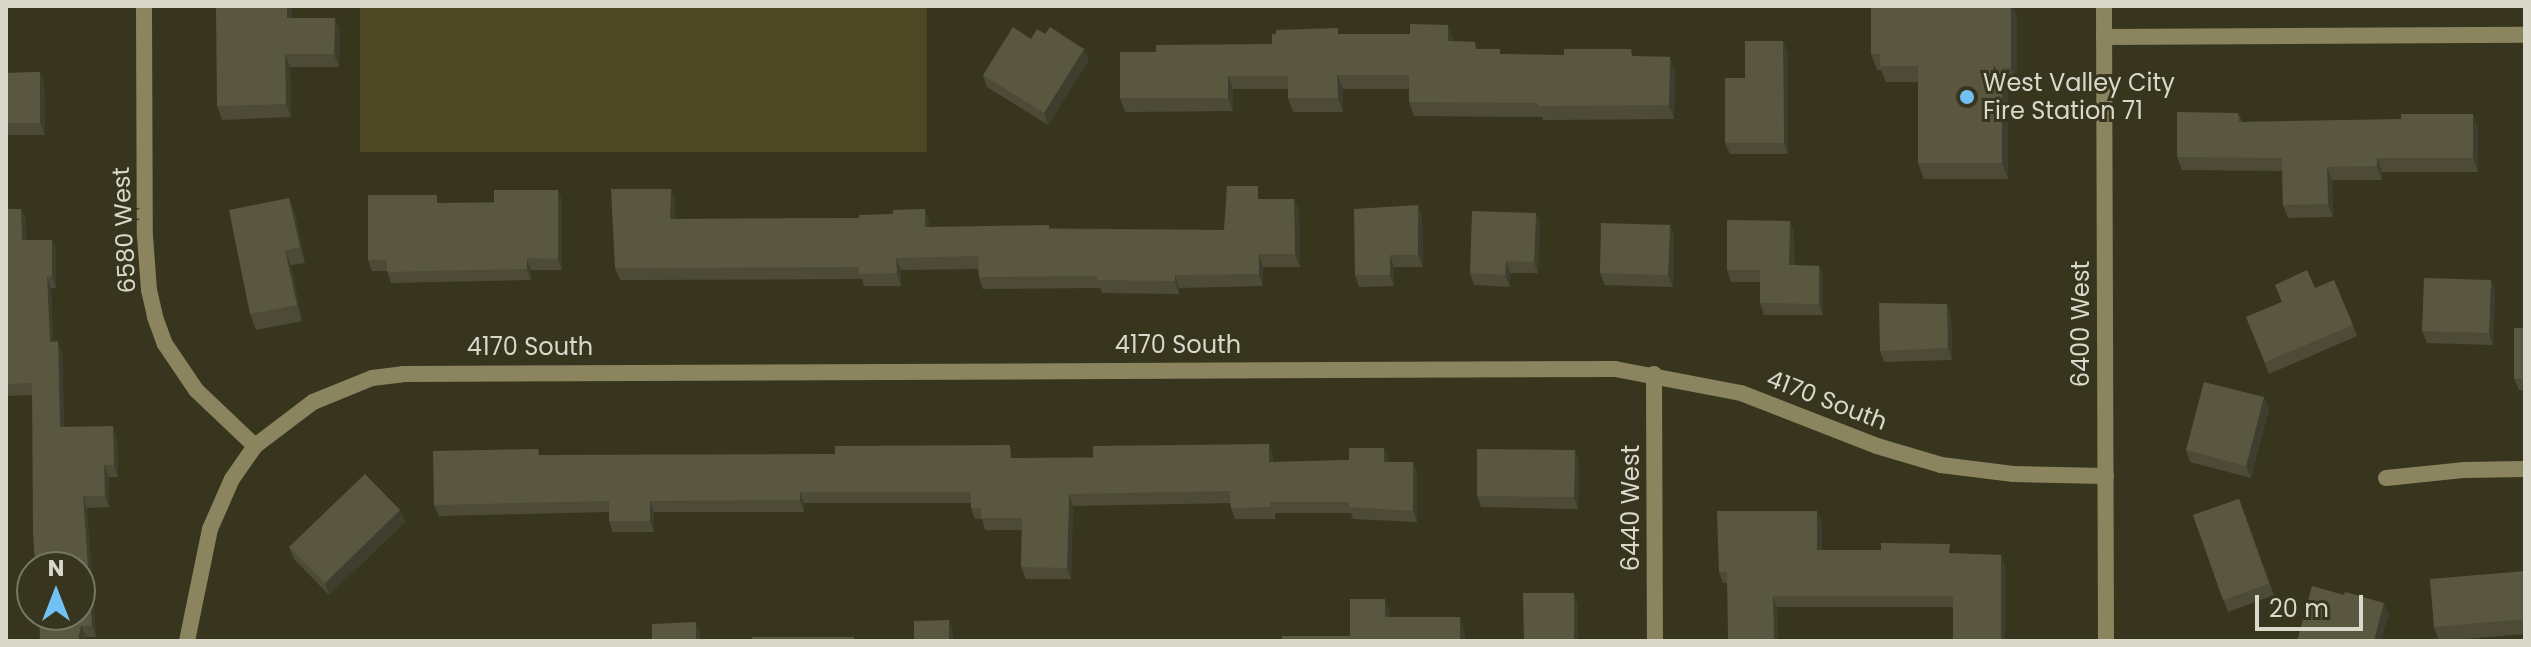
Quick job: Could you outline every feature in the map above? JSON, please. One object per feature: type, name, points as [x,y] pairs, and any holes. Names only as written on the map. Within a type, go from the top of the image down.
[{"type":"street","name":"6580 West","points":[[144,6],[145,236],[149,290],[155,317],[165,344],[196,390],[255,446]]},
{"type":"street","name":"6400 West","points":[[2104,6],[2106,641]]},
{"type":"street","points":[[2104,37],[2525,35]]},
{"type":"street","name":"4170 South","points":[[255,446],[284,421],[343,388],[372,378],[433,371],[1579,367],[1654,374],[1741,393],[1877,446],[1941,465],[2013,474],[2106,476]]},
{"type":"street","name":"6440 West","points":[[1654,374],[1655,641]]},
{"type":"street","points":[[187,641],[214,516],[232,479],[255,446]]},
{"type":"street","points":[[2386,478],[2463,470],[2525,469]]},
{"type":"shaded area","points":[[360,6],[927,6],[927,152],[360,152]]},
{"type":"building","points":[[216,6],[287,6],[287,18],[335,18],[334,54],[285,54],[286,104],[217,106]]},
{"type":"building","name":"West Valley City Fire Station 71","points":[[1871,6],[2011,6],[2011,68],[2002,68],[2002,163],[1918,163],[1918,66],[1880,66],[1880,54],[1871,54]]},
{"type":"building","points":[[1410,24],[1448,25],[1448,41],[1475,42],[1475,49],[1500,49],[1500,54],[1564,55],[1564,49],[1631,49],[1632,56],[1670,57],[1669,105],[1538,106],[1538,103],[1409,102],[1409,75],[1337,75],[1338,98],[1288,98],[1288,76],[1228,76],[1228,98],[1120,98],[1120,52],[1156,52],[1156,45],[1272,44],[1272,34],[1276,34],[1276,30],[1338,28],[1338,34],[1410,34]]},
{"type":"building","points":[[1013,27],[1031,39],[1037,29],[1045,34],[1050,27],[1084,49],[1044,113],[983,75]]},
{"type":"building","points":[[1745,41],[1783,41],[1784,143],[1725,143],[1725,78],[1745,78]]},
{"type":"building","points":[[40,72],[40,123],[6,123],[6,73]]},
{"type":"building","points":[[2177,112],[2238,113],[2238,122],[2401,119],[2401,114],[2473,114],[2473,158],[2377,158],[2377,166],[2327,167],[2328,204],[2283,205],[2282,158],[2177,157]]},
{"type":"building","points":[[1227,186],[1258,186],[1258,199],[1294,199],[1295,254],[1259,254],[1259,274],[1175,275],[1175,281],[1097,280],[1097,276],[979,277],[978,256],[896,258],[897,273],[859,274],[859,267],[615,268],[611,189],[671,189],[670,219],[859,218],[859,215],[893,214],[893,210],[925,209],[925,227],[1049,225],[1049,229],[1224,230]]},
{"type":"building","points":[[494,190],[558,190],[558,259],[527,258],[527,269],[387,272],[387,260],[368,260],[368,195],[437,195],[437,203],[494,203]]},
{"type":"building","points":[[289,198],[300,247],[285,250],[297,305],[250,314],[229,210]]},
{"type":"building","points":[[1418,205],[1418,255],[1390,255],[1390,275],[1355,275],[1354,209]]},
{"type":"building","points":[[6,209],[21,209],[22,240],[52,240],[52,276],[47,277],[50,342],[58,341],[60,427],[113,426],[114,465],[104,465],[105,496],[83,496],[87,551],[34,551],[32,383],[6,384]]},
{"type":"building","points":[[1472,211],[1536,213],[1534,262],[1506,261],[1505,275],[1470,273]]},
{"type":"building","points":[[1727,220],[1790,221],[1789,265],[1819,266],[1819,304],[1760,303],[1760,270],[1727,270]]},
{"type":"building","points":[[1601,223],[1670,225],[1668,275],[1600,273]]},
{"type":"building","points":[[2307,270],[2315,288],[2334,280],[2353,325],[2265,362],[2246,317],[2282,302],[2275,285]]},
{"type":"building","points":[[2424,278],[2491,280],[2489,333],[2422,331]]},
{"type":"building","points":[[1879,303],[1947,304],[1948,348],[1880,351]]},
{"type":"building","points":[[2514,328],[2525,328],[2525,379],[2514,379]]},
{"type":"building","points":[[2204,382],[2264,397],[2246,466],[2186,450]]},
{"type":"building","points":[[1269,444],[1269,462],[1349,460],[1349,448],[1384,448],[1384,462],[1413,462],[1413,511],[1349,507],[1349,502],[1270,502],[1270,507],[1231,508],[1230,491],[1069,494],[1067,568],[1021,567],[1022,518],[981,518],[981,508],[971,508],[971,492],[800,492],[800,500],[650,501],[650,521],[609,521],[609,501],[434,505],[433,451],[538,449],[539,455],[835,454],[835,446],[1010,445],[1011,458],[1093,458],[1093,446]]},
{"type":"building","points":[[1477,449],[1575,450],[1574,497],[1477,496]]},
{"type":"building","points":[[365,474],[400,510],[325,583],[289,547]]},
{"type":"building","points":[[2239,499],[2269,584],[2223,600],[2193,515]]},
{"type":"building","points":[[1717,511],[1817,511],[1817,550],[1881,550],[1881,543],[1950,544],[1949,553],[2001,555],[2001,641],[1953,641],[1953,596],[1773,596],[1774,641],[1728,641],[1727,572],[1719,572]]},
{"type":"building","points":[[2525,571],[2525,619],[2434,627],[2430,579]]},
{"type":"building","points":[[2312,586],[2384,603],[2374,641],[2297,641]]},
{"type":"building","points":[[1523,593],[1574,593],[1574,641],[1524,641]]},
{"type":"building","points":[[1350,599],[1385,599],[1385,617],[1460,617],[1460,640],[1467,641],[1282,641],[1282,636],[1350,636]]},
{"type":"building","points":[[949,620],[949,641],[914,641],[914,621]]},
{"type":"building","points":[[696,622],[696,641],[652,641],[652,624]]},
{"type":"building","points":[[40,631],[80,631],[78,641],[40,641]]},
{"type":"building","points":[[752,637],[854,637],[854,641],[752,641]]},
{"type":"place","name":"West Valley City Fire Station 71","points":[[1967,97]]}]
